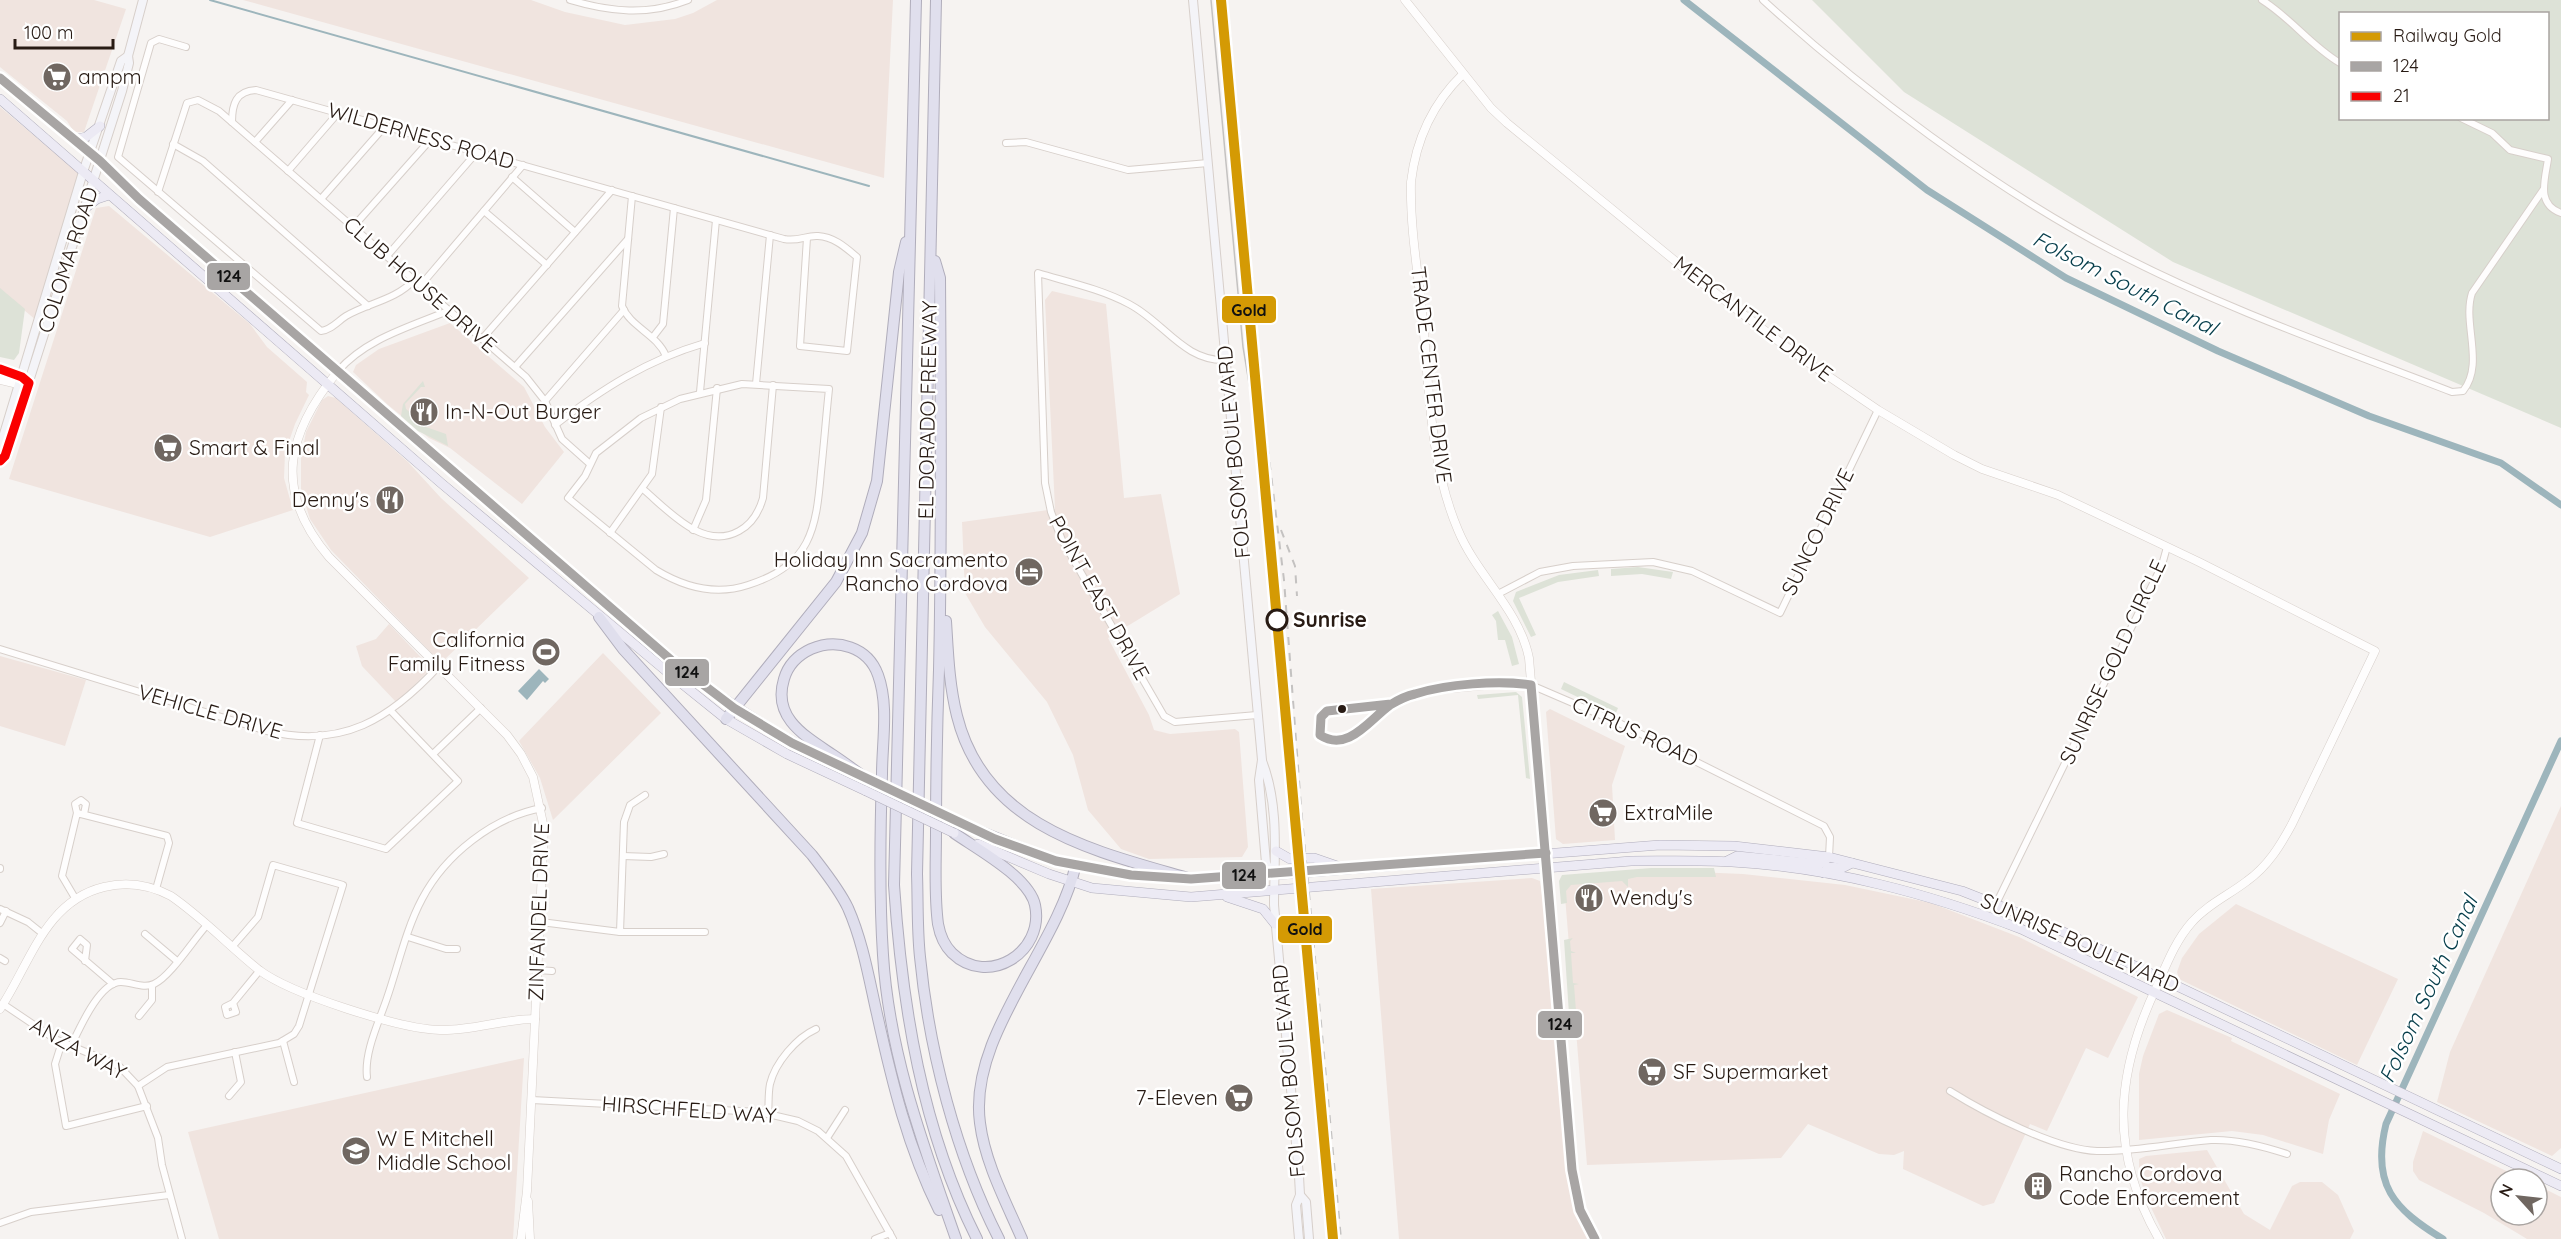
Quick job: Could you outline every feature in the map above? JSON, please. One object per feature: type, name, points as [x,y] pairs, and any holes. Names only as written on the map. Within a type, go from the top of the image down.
[{"type":"highway","points":[[726,719],[836,582],[862,533],[877,481],[899,272],[911,225],[916,0]]},
{"type":"highway","name":"EL DORADO FREEWAY","points":[[936,0],[917,874],[920,957],[938,1066],[967,1164],[999,1239]]},
{"type":"highway","name":"EL DORADO FREEWAY","points":[[908,242],[896,906],[899,957],[910,1029],[926,1099],[948,1168],[977,1239]]},
{"type":"highway","points":[[932,250],[940,278],[941,545],[935,892],[938,926],[945,945],[965,962],[981,967],[1004,964],[1024,950],[1033,935],[1036,918],[1034,901],[1026,886],[954,833]]},
{"type":"highway","points":[[941,545],[949,675],[957,717],[972,754],[993,785],[1020,812],[1087,849],[1191,879]]},
{"type":"highway","points":[[599,617],[623,649],[812,855],[838,890],[848,908],[864,954],[898,1104],[908,1137],[931,1193],[956,1239]]},
{"type":"highway","points":[[868,786],[792,726],[785,712],[782,695],[786,673],[797,658],[809,650],[830,644],[855,649],[871,662],[879,676],[883,709],[879,880],[883,958],[892,1029],[912,1110],[956,1239]]},
{"type":"highway","points":[[1022,1239],[988,1159],[980,1122],[980,1084],[994,1038],[1051,930],[1072,882],[1076,864]]},
{"type":"main road","name":"COLOMA ROAD","points":[[0,461],[5,456],[122,91],[129,63],[128,56],[143,0]]},
{"type":"main road","name":"FOLSOM BOULEVARD","points":[[1193,0],[1262,760],[1259,780],[1266,863],[1272,874]]},
{"type":"main road","name":"COLOMA ROAD","points":[[0,447],[99,126],[121,61],[128,56]]},
{"type":"main road","name":"SUNRISE BOULEVARD","points":[[0,78],[100,161],[139,199],[671,660],[734,708],[954,833],[1072,882],[1092,888],[1191,897],[1631,861],[1726,862],[1824,873],[1884,884],[1966,908],[2021,929],[2558,1185]]},
{"type":"main road","name":"SUNRISE BOULEVARD","points":[[0,99],[599,617],[726,719],[787,754],[1056,861],[1131,875],[1191,879],[1660,844],[1734,846],[1829,857],[1915,878],[1996,904],[2051,926],[2561,1170]]},
{"type":"main road","points":[[73,140],[86,136],[99,126]]},
{"type":"main road","points":[[84,209],[98,198],[109,195]]},
{"type":"main road","name":"FOLSOM BOULEVARD","points":[[1262,760],[1269,778],[1276,851],[1272,874],[1273,891],[1300,1196],[1296,1204],[1299,1239]]},
{"type":"main road","points":[[1276,851],[1290,859],[1314,858],[1342,867]]},
{"type":"main road","points":[[1726,862],[1737,856],[1820,864],[1829,857]]},
{"type":"main road","points":[[1824,873],[1828,867],[1842,868],[1852,863]]},
{"type":"main road","points":[[1221,896],[1257,906],[1275,924]]},
{"type":"main road","points":[[1966,908],[1972,904],[1987,906],[1996,904]]},
{"type":"main road","name":"FOLSOM BOULEVARD","points":[[1300,1196],[1306,1202],[1309,1239]]},
{"type":"street","points":[[570,0],[609,10],[638,11],[664,8],[688,0]]},
{"type":"street","name":"MERCANTILE DRIVE","points":[[1405,0],[1491,108],[1604,204],[1793,352],[1878,410],[1975,465],[2058,495],[2167,547]]},
{"type":"street","points":[[1763,0],[1799,32],[1922,128],[2079,232],[2168,278],[2251,315],[2452,392],[2463,391],[2471,375],[2468,310],[2472,293],[2543,190],[2548,159],[2511,150],[2492,133],[2465,120]]},
{"type":"street","points":[[2262,0],[2284,16],[2320,50],[2339,62]]},
{"type":"street","points":[[186,47],[159,39],[151,43],[118,157],[319,329],[328,330],[343,318],[402,291],[414,280]]},
{"type":"street","name":"TRADE CENTER DRIVE","points":[[1463,74],[1441,99],[1422,134],[1413,166],[1411,207],[1434,436],[1443,484],[1462,539],[1525,641],[1546,853],[1572,1170],[1580,1210],[1595,1239]]},
{"type":"street","name":"WILDERNESS ROAD","points":[[232,122],[234,102],[244,92],[256,90],[792,241],[817,235],[840,242],[857,257],[847,351],[801,346],[807,238]]},
{"type":"street","points":[[255,142],[292,100]]},
{"type":"street","name":"CLUB HOUSE DRIVE","points":[[173,144],[186,106],[191,101],[200,101],[232,122],[515,367],[545,401],[562,439],[590,464]]},
{"type":"street","points":[[288,171],[338,113]]},
{"type":"street","points":[[321,199],[385,126]]},
{"type":"street","points":[[353,227],[431,139]]},
{"type":"street","points":[[1006,143],[1026,142],[1128,170],[1208,164]]},
{"type":"street","points":[[159,192],[173,144],[203,161],[368,306]]},
{"type":"street","points":[[387,256],[477,152]]},
{"type":"street","points":[[421,285],[523,165]]},
{"type":"street","points":[[512,177],[575,232]]},
{"type":"street","points":[[482,339],[612,190]]},
{"type":"street","points":[[2543,190],[2550,207],[2561,213]]},
{"type":"street","points":[[631,196],[622,300],[624,310],[660,344],[666,356]]},
{"type":"street","points":[[653,337],[663,324],[674,208]]},
{"type":"street","points":[[484,211],[547,265]]},
{"type":"street","points":[[700,392],[716,220]]},
{"type":"street","points":[[756,384],[770,235]]},
{"type":"street","points":[[515,367],[628,239]]},
{"type":"street","name":"POINT EAST DRIVE","points":[[1226,360],[1214,360],[1196,355],[1144,313],[1120,299],[1038,273],[1046,483],[1051,512],[1062,540],[1164,716],[1175,722],[1257,715]]},
{"type":"street","name":"ZINFANDEL DRIVE","points":[[450,310],[368,345],[338,371],[311,404],[298,436],[294,459],[294,485],[302,513],[315,540],[329,557],[481,708],[522,754],[536,787],[542,808],[544,828],[541,922],[527,1191],[521,1239]]},
{"type":"street","points":[[545,401],[624,310]]},
{"type":"street","points":[[555,424],[616,381],[666,356],[705,343]]},
{"type":"street","points":[[0,369],[22,377],[29,383]]},
{"type":"street","points":[[0,380],[18,386],[29,383]]},
{"type":"street","points":[[756,384],[829,389],[816,523],[805,546],[788,565],[745,586],[725,590],[696,588],[656,570],[568,498],[585,476],[590,464],[608,442],[661,407],[700,392],[756,384]]},
{"type":"street","points":[[644,490],[693,530],[715,537],[733,534],[747,525],[758,512],[763,498],[773,385]]},
{"type":"street","points":[[693,530],[706,500],[717,388]]},
{"type":"street","points":[[610,533],[644,490],[655,465],[661,407]]},
{"type":"street","name":"SUNCO DRIVE","points":[[1498,594],[1540,572],[1573,566],[1653,561],[1685,568],[1780,613],[1878,410]]},
{"type":"street","name":"SUNRISE GOLD CIRCLE","points":[[1996,904],[2162,565],[2167,547],[2375,651],[2277,851],[2253,876],[2206,908],[2190,924],[2172,953],[2138,1027],[2123,1090],[2122,1107],[2127,1150],[2135,1186],[2159,1239]]},
{"type":"street","name":"VEHICLE DRIVE","points":[[0,649],[267,731],[290,735],[320,735],[355,728],[391,711],[415,693],[439,666]]},
{"type":"street","name":"CITRUS ROAD","points":[[1402,698],[1426,691],[1518,683],[1531,685],[1621,724],[1824,826],[1830,837],[1829,857]]},
{"type":"street","points":[[433,754],[481,708]]},
{"type":"street","points":[[320,735],[297,824],[386,849],[459,781],[391,711]]},
{"type":"street","points":[[620,932],[627,812],[633,802],[645,795]]},
{"type":"street","points":[[368,1077],[367,1062],[380,1017],[416,912],[429,887],[458,855],[501,821],[542,808]]},
{"type":"street","points":[[75,898],[62,876],[80,814],[168,836],[169,843],[156,889]]},
{"type":"street","points":[[623,856],[651,857],[664,854]]},
{"type":"street","points":[[458,855],[463,861]]},
{"type":"street","points":[[138,1086],[167,1067],[282,1041],[298,1026],[344,885],[273,865],[258,917],[232,947]]},
{"type":"street","points":[[2,1007],[42,934],[54,917],[75,898],[115,885],[139,885],[156,889],[178,901],[260,970],[285,985],[308,994],[415,1027],[451,1030],[535,1019]]},
{"type":"street","points":[[0,923],[3,910],[28,922],[42,934]]},
{"type":"street","points":[[541,922],[620,932],[705,932]]},
{"type":"street","points":[[139,1016],[152,1000],[152,985],[177,961],[207,925]]},
{"type":"street","points":[[145,934],[177,961]]},
{"type":"street","points":[[408,937],[446,949],[457,949]]},
{"type":"street","points":[[85,961],[113,984]]},
{"type":"street","points":[[233,1002],[260,970]]},
{"type":"street","points":[[538,970],[552,971]]},
{"type":"street","points":[[71,1046],[87,1012],[113,984],[121,982],[152,985]]},
{"type":"street","name":"ANZA WAY","points":[[2,1007],[62,1042],[119,1066],[138,1086],[159,1138],[169,1196],[182,1239]]},
{"type":"street","points":[[768,1114],[770,1086],[775,1072],[804,1036],[816,1029]]},
{"type":"street","points":[[282,1041],[294,1082]]},
{"type":"street","points":[[62,1042],[55,1065],[66,1126],[147,1106]]},
{"type":"street","points":[[229,1096],[241,1082],[235,1052]]},
{"type":"street","points":[[1950,1091],[2054,1143],[2095,1151],[2127,1150],[2213,1140],[2246,1143],[2287,1154]]},
{"type":"street","name":"HIRSCHFELD WAY","points":[[532,1100],[768,1114],[798,1120],[827,1138],[853,1165],[892,1236]]},
{"type":"street","points":[[827,1138],[845,1110]]},
{"type":"street","points":[[2558,1185],[2561,1170]]},
{"type":"street","name":"ZINFANDEL DRIVE","points":[[527,1191],[530,1239]]},
{"type":"street","points":[[0,1223],[31,1212],[169,1196]]},
{"type":"street","points":[[875,1239],[892,1236]]},
{"type":"shaded area","points":[[0,0],[94,0],[126,9],[84,132],[74,132],[67,121],[0,67]]},
{"type":"shaded area","points":[[243,0],[531,0],[565,12],[625,25],[675,19],[693,13],[717,0],[893,0],[884,178]]},
{"type":"shaded area","points":[[1812,0],[2561,0],[2561,428],[2173,262],[1904,92]]},
{"type":"shaded area","points":[[0,107],[80,174],[36,320],[0,290]]},
{"type":"shaded area","points":[[109,206],[250,324],[267,347],[307,382],[306,392],[309,395],[295,424],[285,453],[284,478],[293,510],[210,537],[9,479],[96,208]]},
{"type":"shaded area","points":[[0,288],[25,309],[19,353],[14,360],[0,357]]},
{"type":"shaded area","points":[[1052,291],[1106,304],[1124,498],[1161,494],[1180,594],[1108,638],[1149,715],[1154,730],[1170,734],[1235,729],[1239,732],[1248,847],[1242,857],[1149,859],[1121,849],[1088,810],[1073,755],[1047,702],[985,627],[965,593],[962,522],[1055,509],[1045,300]]},
{"type":"shaded area","points":[[450,323],[524,387],[545,427],[564,452],[522,504],[450,448],[429,438],[388,405],[353,372],[356,365],[379,349]]},
{"type":"shaded area","points":[[423,381],[425,387],[421,387],[405,404],[406,409],[426,427],[446,434],[448,446],[418,431],[401,416],[403,404]]},
{"type":"shaded area","points":[[328,396],[336,398],[408,462],[441,498],[529,578],[441,663],[331,550],[310,519],[301,490],[301,458],[306,432],[322,400]]},
{"type":"shaded area","points":[[1638,567],[1673,572],[1671,579],[1642,574],[1611,576],[1611,569]]},
{"type":"shaded area","points":[[1598,570],[1599,576],[1558,582],[1519,598],[1536,635],[1531,637],[1513,601],[1516,592],[1559,575]]},
{"type":"shaded area","points":[[1498,611],[1512,637],[1519,664],[1512,666],[1505,640],[1498,640],[1496,621],[1492,615]]},
{"type":"shaded area","points":[[389,624],[431,668],[397,703],[362,666],[356,646],[376,639]]},
{"type":"shaded area","points":[[603,653],[661,713],[553,820],[540,778],[519,741]]},
{"type":"shaded area","points":[[0,656],[86,680],[65,746],[0,726]]},
{"type":"shaded area","points":[[1564,682],[1618,708],[1615,715],[1561,689]]},
{"type":"shaded area","points":[[1516,692],[1522,697],[1530,779],[1526,778],[1518,695],[1478,699],[1477,695]]},
{"type":"shaded area","points":[[1550,709],[1625,746],[1612,785],[1615,840],[1563,844],[1556,839],[1546,712]]},
{"type":"shaded area","points":[[2561,806],[2561,1148],[2552,1156],[2437,1102],[2450,1052]]},
{"type":"shaded area","points":[[1651,868],[1714,868],[1716,877],[1637,877],[1628,879],[1628,887],[1622,881],[1571,885],[1566,891],[1567,903],[1561,904],[1559,881],[1562,875]]},
{"type":"shaded area","points":[[1647,870],[1743,874],[1845,885],[1931,903],[2019,937],[2138,997],[2108,1058],[2086,1048],[2047,1131],[2030,1124],[1994,1203],[1983,1206],[1903,1169],[1904,1151],[1894,1155],[1879,1154],[1808,1124],[1781,1158],[1587,1165],[1564,884]]},
{"type":"shaded area","points":[[1532,878],[1540,881],[1548,939],[1569,1168],[1591,1239],[1399,1239],[1371,889]]},
{"type":"shaded area","points":[[2236,904],[2398,979],[2357,1065],[2179,979],[2177,972],[2182,958],[2199,934]]},
{"type":"shaded area","points":[[1573,938],[1570,941],[1571,951],[1576,953],[1571,953],[1573,983],[1579,984],[1574,985],[1576,1011],[1581,1013],[1569,1014],[1564,940]]},
{"type":"shaded area","points":[[2167,1010],[2232,1038],[2231,1041],[2340,1094],[2329,1120],[2323,1154],[2263,1135],[2232,1131],[2139,1140],[2139,1074],[2143,1056],[2159,1014]]},
{"type":"shaded area","name":"W E Mitchell Middle School","points":[[524,1058],[513,1239],[219,1239],[188,1132]]},
{"type":"shaded area","points":[[2423,1131],[2498,1167],[2489,1167],[2489,1216],[2419,1180],[2413,1171],[2413,1162]]},
{"type":"shaded area","points":[[2207,1150],[2244,1214],[2270,1230],[2292,1186],[2300,1182],[2322,1182],[2338,1195],[2354,1231],[2350,1239],[2166,1239],[2146,1197],[2139,1174],[2139,1159],[2146,1156]]},
{"type":"shaded area","points":[[2549,1191],[2561,1197],[2561,1239],[2527,1239],[2507,1227],[2549,1227]]},
{"type":"water","points":[[539,669],[549,679],[545,683],[543,681],[527,700],[518,691]]},
{"type":"waterway","points":[[210,0],[869,186]]},
{"type":"waterway","name":"Folsom South Canal","points":[[1684,0],[1927,190],[2066,278],[2218,351],[2369,416],[2501,463],[2561,505]]},
{"type":"waterway","name":"Folsom South Canal","points":[[2443,1239],[2411,1217],[2390,1193],[2382,1163],[2382,1145],[2386,1124],[2561,741]]},
{"type":"tram line","points":[[1211,0],[1243,347],[1255,419]]},
{"type":"railway","points":[[1227,0],[1267,442],[1284,580],[1301,807],[1341,1239]]},
{"type":"railway","points":[[1281,530],[1295,566],[1297,596]]},
{"type":"rail line","name":"Gold","points":[[1221,0],[1333,1239]]},
{"type":"transit line","name":"124","points":[[0,78],[100,161],[139,199],[671,660],[734,708],[792,743],[995,839],[1056,861],[1131,875],[1191,879],[1546,853]]},
{"type":"transit line","name":"21","points":[[0,369],[22,377],[29,383],[5,456],[0,461]]},
{"type":"transit line","name":"124","points":[[1391,704],[1327,711],[1321,717],[1320,735],[1340,740],[1349,737],[1393,703],[1428,691],[1457,685],[1488,683],[1531,685],[1572,1170],[1580,1210],[1595,1239]]},
{"type":"place","name":"ampm","points":[[57,77]]},
{"type":"place","name":"In-N-Out Burger","points":[[424,412]]},
{"type":"place","name":"Smart & Final","points":[[168,448]]},
{"type":"place","name":"Denny's","points":[[390,500]]},
{"type":"place","name":"Holiday Inn Sacramento Rancho Cordova","points":[[1029,572]]},
{"type":"place","name":"Sunrise","points":[[1277,620]]},
{"type":"place","name":"California Family Fitness","points":[[546,652]]},
{"type":"place","name":"ExtraMile","points":[[1603,813]]},
{"type":"place","name":"Wendy's","points":[[1589,898]]},
{"type":"place","name":"SF Supermarket","points":[[1652,1072]]},
{"type":"place","name":"7-Eleven","points":[[1239,1098]]},
{"type":"place","name":"W E Mitchell Middle School","points":[[356,1151]]},
{"type":"place","name":"Rancho Cordova Code Enforcement","points":[[2038,1186]]}]
